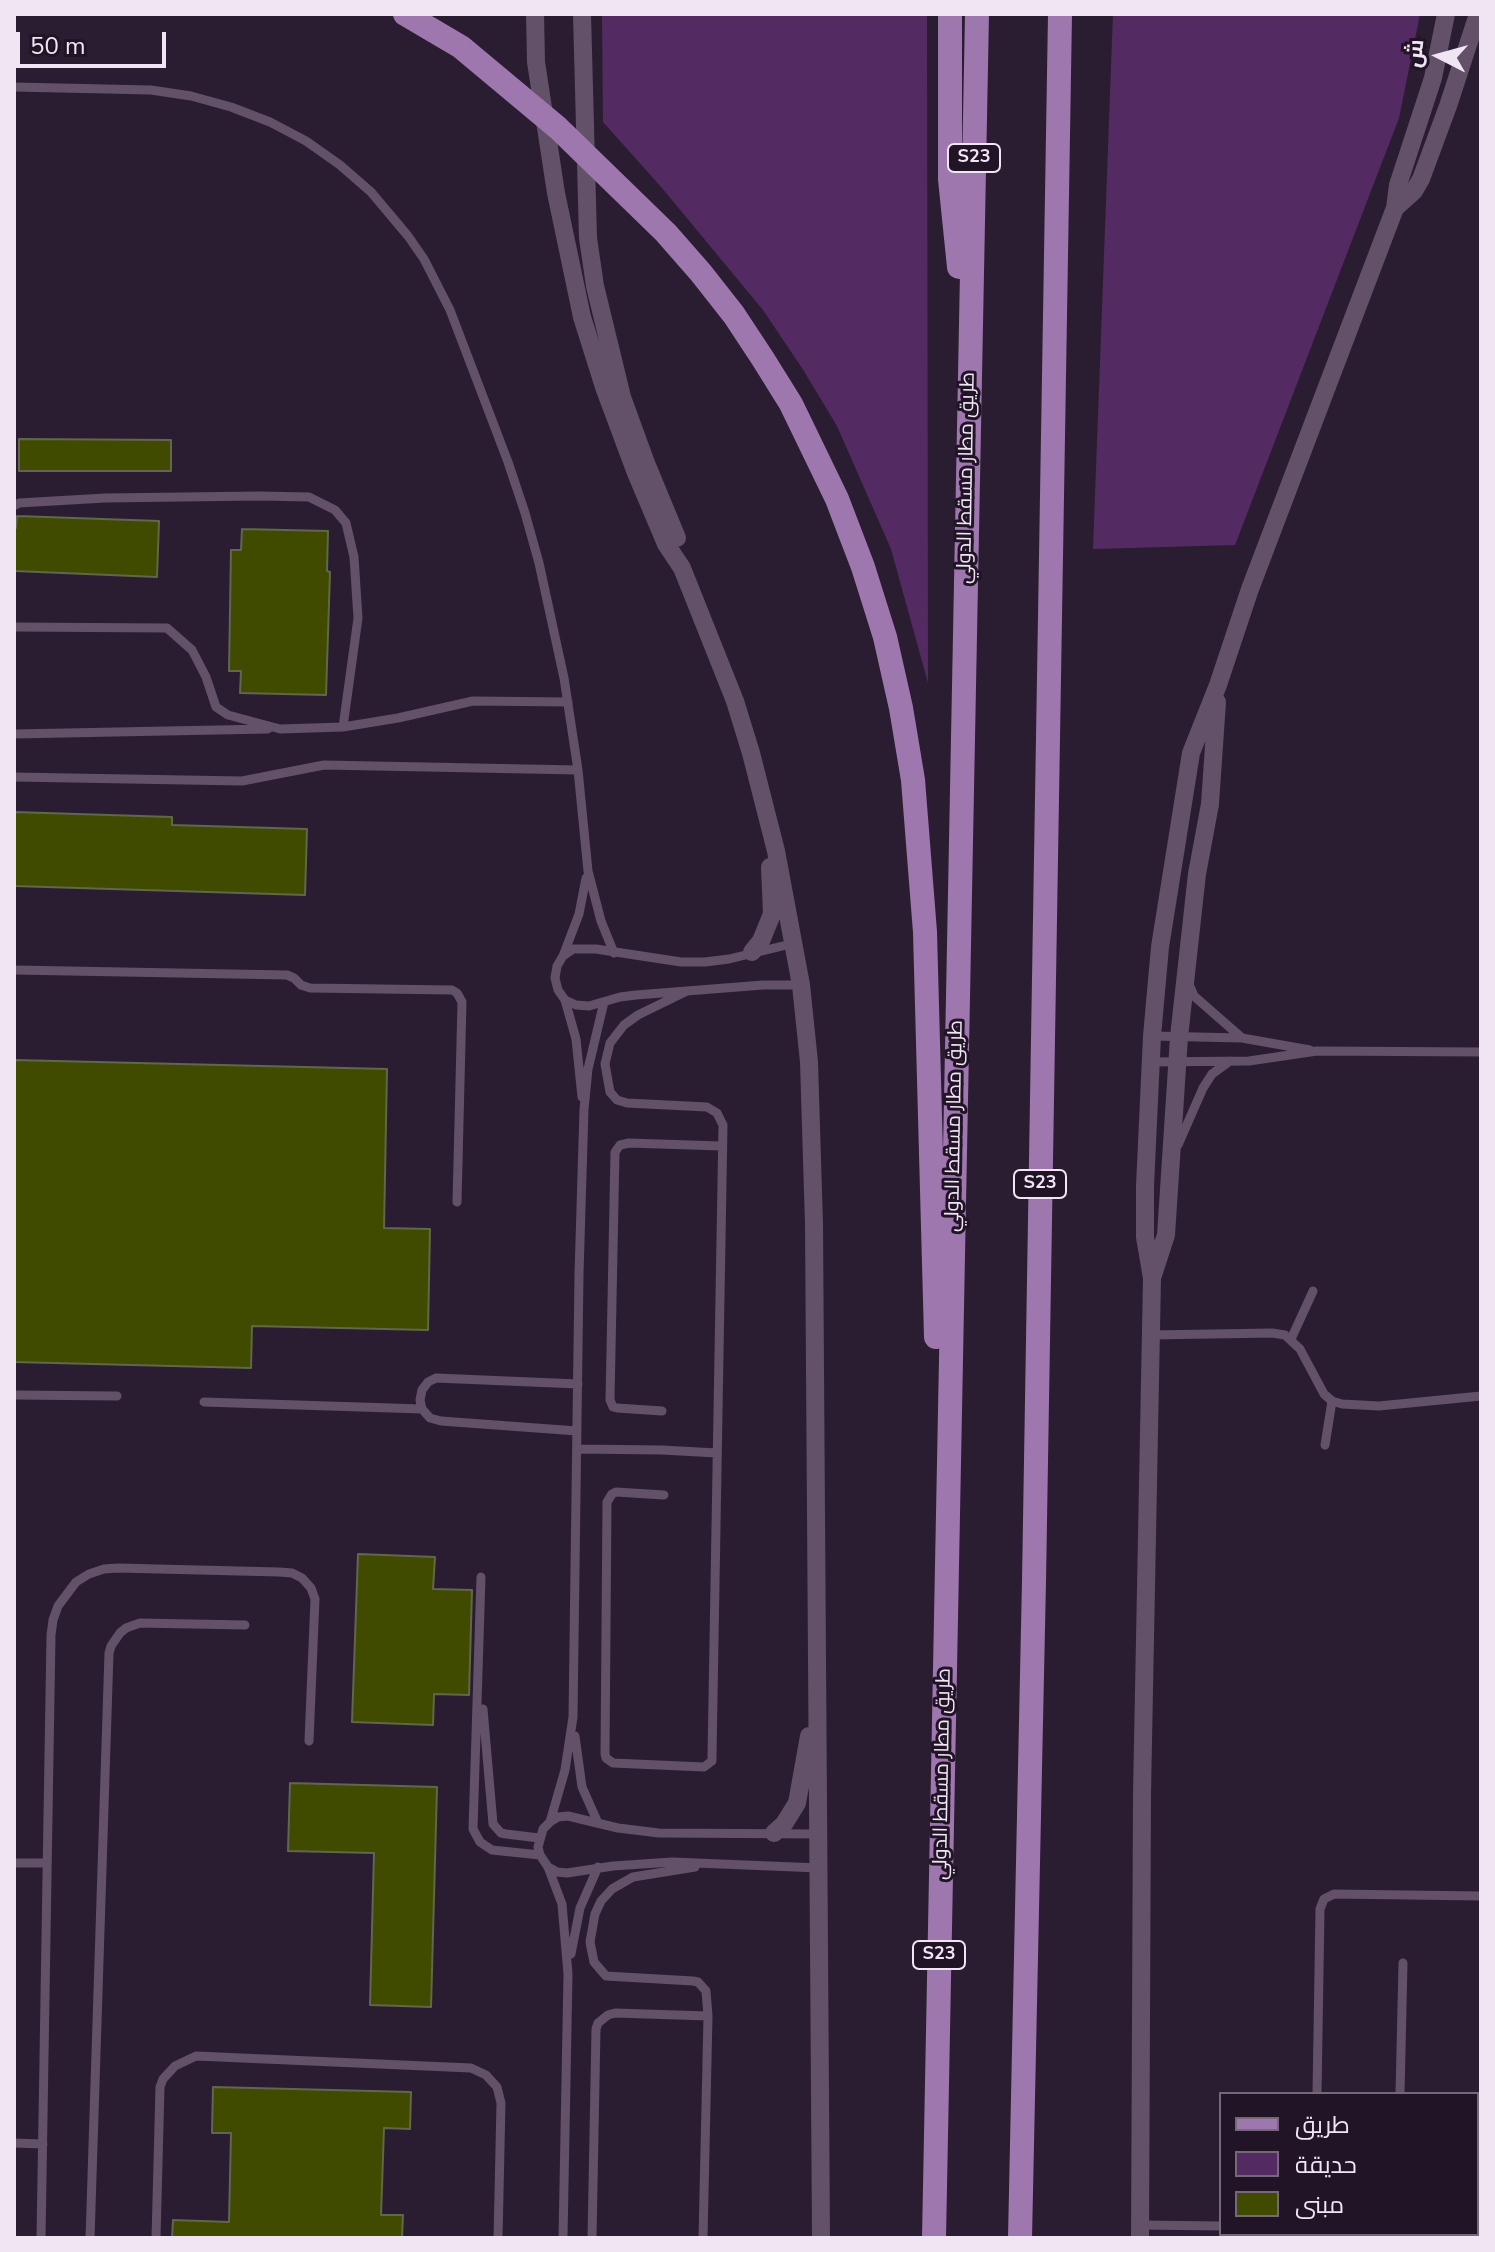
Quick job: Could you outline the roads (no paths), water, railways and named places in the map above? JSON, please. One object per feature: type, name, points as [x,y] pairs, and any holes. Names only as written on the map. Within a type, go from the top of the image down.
[{"type":"main road","points":[[405,14],[461,47],[558,128],[630,196],[710,284],[791,404],[837,499],[863,567],[885,637],[901,708],[913,780],[925,932],[945,1673]]},
{"type":"main road","points":[[950,14],[950,179],[958,263],[970,302]]},
{"type":"main road","name":"طريق مطار مسقط الدولي","points":[[934,2238],[977,14]]},
{"type":"main road","name":"S23","points":[[1020,2238],[1060,14]]},
{"type":"main road","points":[[1058,129],[1067,14]]},
{"type":"street","points":[[535,14],[536,62],[556,193],[582,317],[636,473],[666,544],[682,568],[735,701],[766,805],[801,985],[809,1062],[812,1156],[821,2238]]},
{"type":"street","points":[[582,14],[588,238],[595,286],[622,397],[677,538],[682,568]]},
{"type":"street","points":[[1140,2232],[1142,1793],[1152,1278],[1145,1237],[1145,1199],[1152,1036],[1165,910],[1191,753],[1395,208],[1398,185],[1433,78],[1446,14]]},
{"type":"street","points":[[1395,208],[1414,191],[1421,179],[1478,14]]},
{"type":"street","points":[[1152,1278],[1166,1235],[1179,1037],[1197,874],[1210,804],[1218,685]]},
{"type":"street","points":[[752,952],[761,941],[772,914],[766,805]]},
{"type":"street","points":[[774,1833],[784,1824],[797,1803],[817,1694]]},
{"type":"lane","points":[[14,87],[151,90],[191,96],[270,122],[306,141],[371,192],[424,259],[438,284],[508,462],[539,563],[568,702],[588,871],[601,921],[614,953]]},
{"type":"lane","points":[[14,506],[19,503],[105,498],[260,496],[309,497],[335,510],[346,523],[354,557],[358,618],[343,727]]},
{"type":"lane","points":[[14,627],[167,628],[192,650],[206,677],[216,707],[228,715],[280,729]]},
{"type":"lane","points":[[14,734],[343,727],[473,701],[568,702]]},
{"type":"lane","points":[[14,777],[227,781],[257,779],[324,765],[578,770]]},
{"type":"lane","points":[[584,1109],[576,1039],[555,978],[579,914],[588,871]]},
{"type":"lane","points":[[563,956],[573,949],[596,949],[681,962],[717,960],[795,943]]},
{"type":"lane","points":[[14,970],[287,975],[310,988],[452,990],[460,997],[462,1007],[457,1202]]},
{"type":"lane","points":[[1186,977],[1194,996],[1242,1038]]},
{"type":"lane","points":[[565,1000],[589,1006],[620,997],[763,985],[801,985]]},
{"type":"lane","points":[[664,1495],[616,1492],[607,1502],[605,1754],[609,1761],[617,1763],[704,1767],[712,1761],[723,1125],[713,1109],[701,1105],[617,1100],[610,1092],[605,1075],[606,1053],[616,1033],[638,1015],[687,991]]},
{"type":"lane","points":[[550,1822],[565,1770],[573,1717],[584,1109],[588,1069],[604,1002]]},
{"type":"lane","points":[[1152,1036],[1242,1038],[1317,1051]]},
{"type":"lane","points":[[1151,1062],[1249,1061],[1317,1051],[1481,1052]]},
{"type":"lane","points":[[1171,1159],[1203,1088],[1212,1074],[1230,1061]]},
{"type":"lane","points":[[662,1411],[617,1408],[610,1400],[615,1152],[620,1145],[629,1143],[721,1146]]},
{"type":"lane","points":[[1291,1339],[1313,1291]]},
{"type":"lane","points":[[1151,1335],[1272,1333],[1291,1339],[1300,1349],[1321,1390],[1332,1401],[1342,1404],[1379,1406],[1481,1396]]},
{"type":"lane","points":[[577,1431],[441,1421],[430,1418],[422,1409],[420,1400],[422,1390],[436,1378],[578,1384]]},
{"type":"lane","points":[[14,1395],[117,1396]]},
{"type":"lane","points":[[1325,1445],[1332,1401]]},
{"type":"lane","points":[[204,1402],[422,1409]]},
{"type":"lane","points":[[577,1449],[717,1453]]},
{"type":"lane","points":[[41,2238],[53,1620],[66,1593],[89,1574],[118,1568],[279,1572],[302,1578],[315,1599],[309,1741]]},
{"type":"lane","points":[[481,1577],[473,1829],[480,1842],[492,1850],[540,1855]]},
{"type":"lane","points":[[90,2238],[109,1653],[120,1633],[140,1623],[245,1625]]},
{"type":"lane","points":[[479,1666],[493,1824],[501,1833],[539,1838]]},
{"type":"lane","points":[[573,1717],[582,1787],[598,1823]]},
{"type":"lane","points":[[563,2238],[568,1974],[562,1904],[540,1855],[539,1838],[543,1829],[558,1817],[568,1816],[659,1833],[819,1834]]},
{"type":"lane","points":[[548,1867],[567,1873],[661,1862],[819,1868]]},
{"type":"lane","points":[[14,1863],[47,1863]]},
{"type":"lane","points":[[703,2238],[708,1996],[698,1982],[606,1976],[594,1962],[590,1935],[597,1908],[606,1894],[619,1884],[633,1877],[718,1863]]},
{"type":"lane","points":[[568,1974],[580,1908],[598,1867]]},
{"type":"lane","points":[[1317,2092],[1320,1909],[1324,1899],[1334,1894],[1481,1896]]},
{"type":"lane","points":[[1400,2092],[1403,1963]]},
{"type":"lane","points":[[592,2238],[598,2023],[615,2013],[708,2016]]},
{"type":"lane","points":[[156,2238],[160,2087],[175,2066],[196,2056],[471,2068],[486,2075],[497,2087],[501,2103],[498,2238]]},
{"type":"lane","points":[[14,2143],[43,2144]]},
{"type":"lane","points":[[1479,2227],[1480,2186]]},
{"type":"lane","points":[[1140,2232],[1219,2226]]}]
